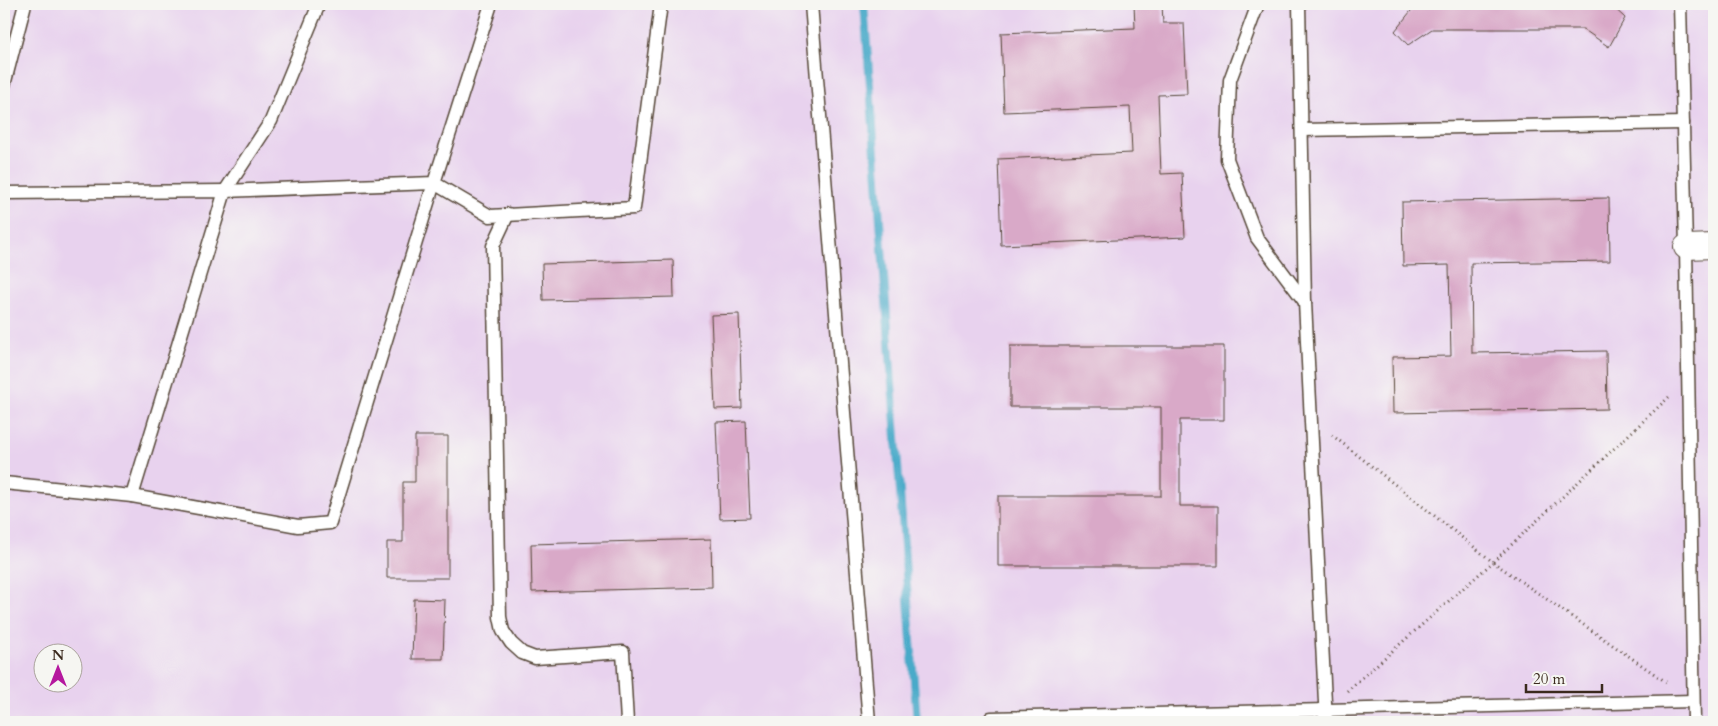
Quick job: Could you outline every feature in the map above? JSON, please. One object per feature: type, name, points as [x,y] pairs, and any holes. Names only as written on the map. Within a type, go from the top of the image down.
[{"type":"street","points":[[1686,247],[1714,246]]},
{"type":"lane","points":[[4,84],[25,4],[4,84]]},
{"type":"lane","points":[[132,496],[225,191],[271,121],[319,4]]},
{"type":"lane","points":[[4,483],[132,496],[298,526],[330,524],[490,4]]},
{"type":"lane","points":[[4,192],[225,191],[434,183],[490,216],[634,208],[661,4]]},
{"type":"lane","points":[[811,4],[869,722]]},
{"type":"lane","points":[[1258,4],[1230,80],[1227,159],[1257,238],[1305,302]]},
{"type":"lane","points":[[1299,4],[1305,302],[1326,716]]},
{"type":"lane","points":[[1680,4],[1694,722]]},
{"type":"lane","points":[[1302,130],[1683,124]]},
{"type":"lane","points":[[508,214],[494,246],[500,617],[503,631],[511,643],[522,653],[535,658],[623,652],[627,722]]},
{"type":"lane","points":[[991,722],[991,718],[1326,716],[1693,701]]},
{"type":"path","points":[[1326,716],[1688,380]]},
{"type":"path","points":[[1310,419],[1492,562],[1693,701]]},
{"type":"shaded area","points":[[4,4],[1714,4],[1714,722],[4,722]]},
{"type":"building","points":[[1134,4],[1162,4],[1163,23],[1184,23],[1187,94],[1158,95],[1161,174],[1182,173],[1185,237],[1001,245],[998,159],[1132,153],[1130,107],[1004,112],[1001,33],[1135,28]]},
{"type":"building","points":[[1414,4],[1610,4],[1625,18],[1609,47],[1583,29],[1432,29],[1408,45],[1395,31],[1414,7]]},
{"type":"building","points":[[1609,198],[1610,261],[1471,263],[1472,353],[1606,351],[1607,409],[1393,413],[1392,357],[1451,356],[1449,265],[1403,266],[1402,202]]},
{"type":"building","points":[[673,260],[674,297],[543,300],[542,264]]},
{"type":"building","points":[[739,314],[742,408],[715,409],[711,315]]},
{"type":"building","points":[[1010,346],[1224,346],[1224,420],[1180,420],[1180,506],[1218,506],[1218,566],[998,566],[998,496],[1161,496],[1161,407],[1010,407]]},
{"type":"building","points":[[746,421],[750,518],[720,519],[716,422]]},
{"type":"building","points":[[415,436],[448,436],[448,578],[387,578],[387,542],[403,542],[403,482],[415,482]]},
{"type":"building","points":[[711,539],[712,587],[532,592],[531,544]]},
{"type":"building","points":[[414,599],[445,600],[443,659],[412,659]]},
{"type":"waterway","points":[[864,4],[917,722]]}]
